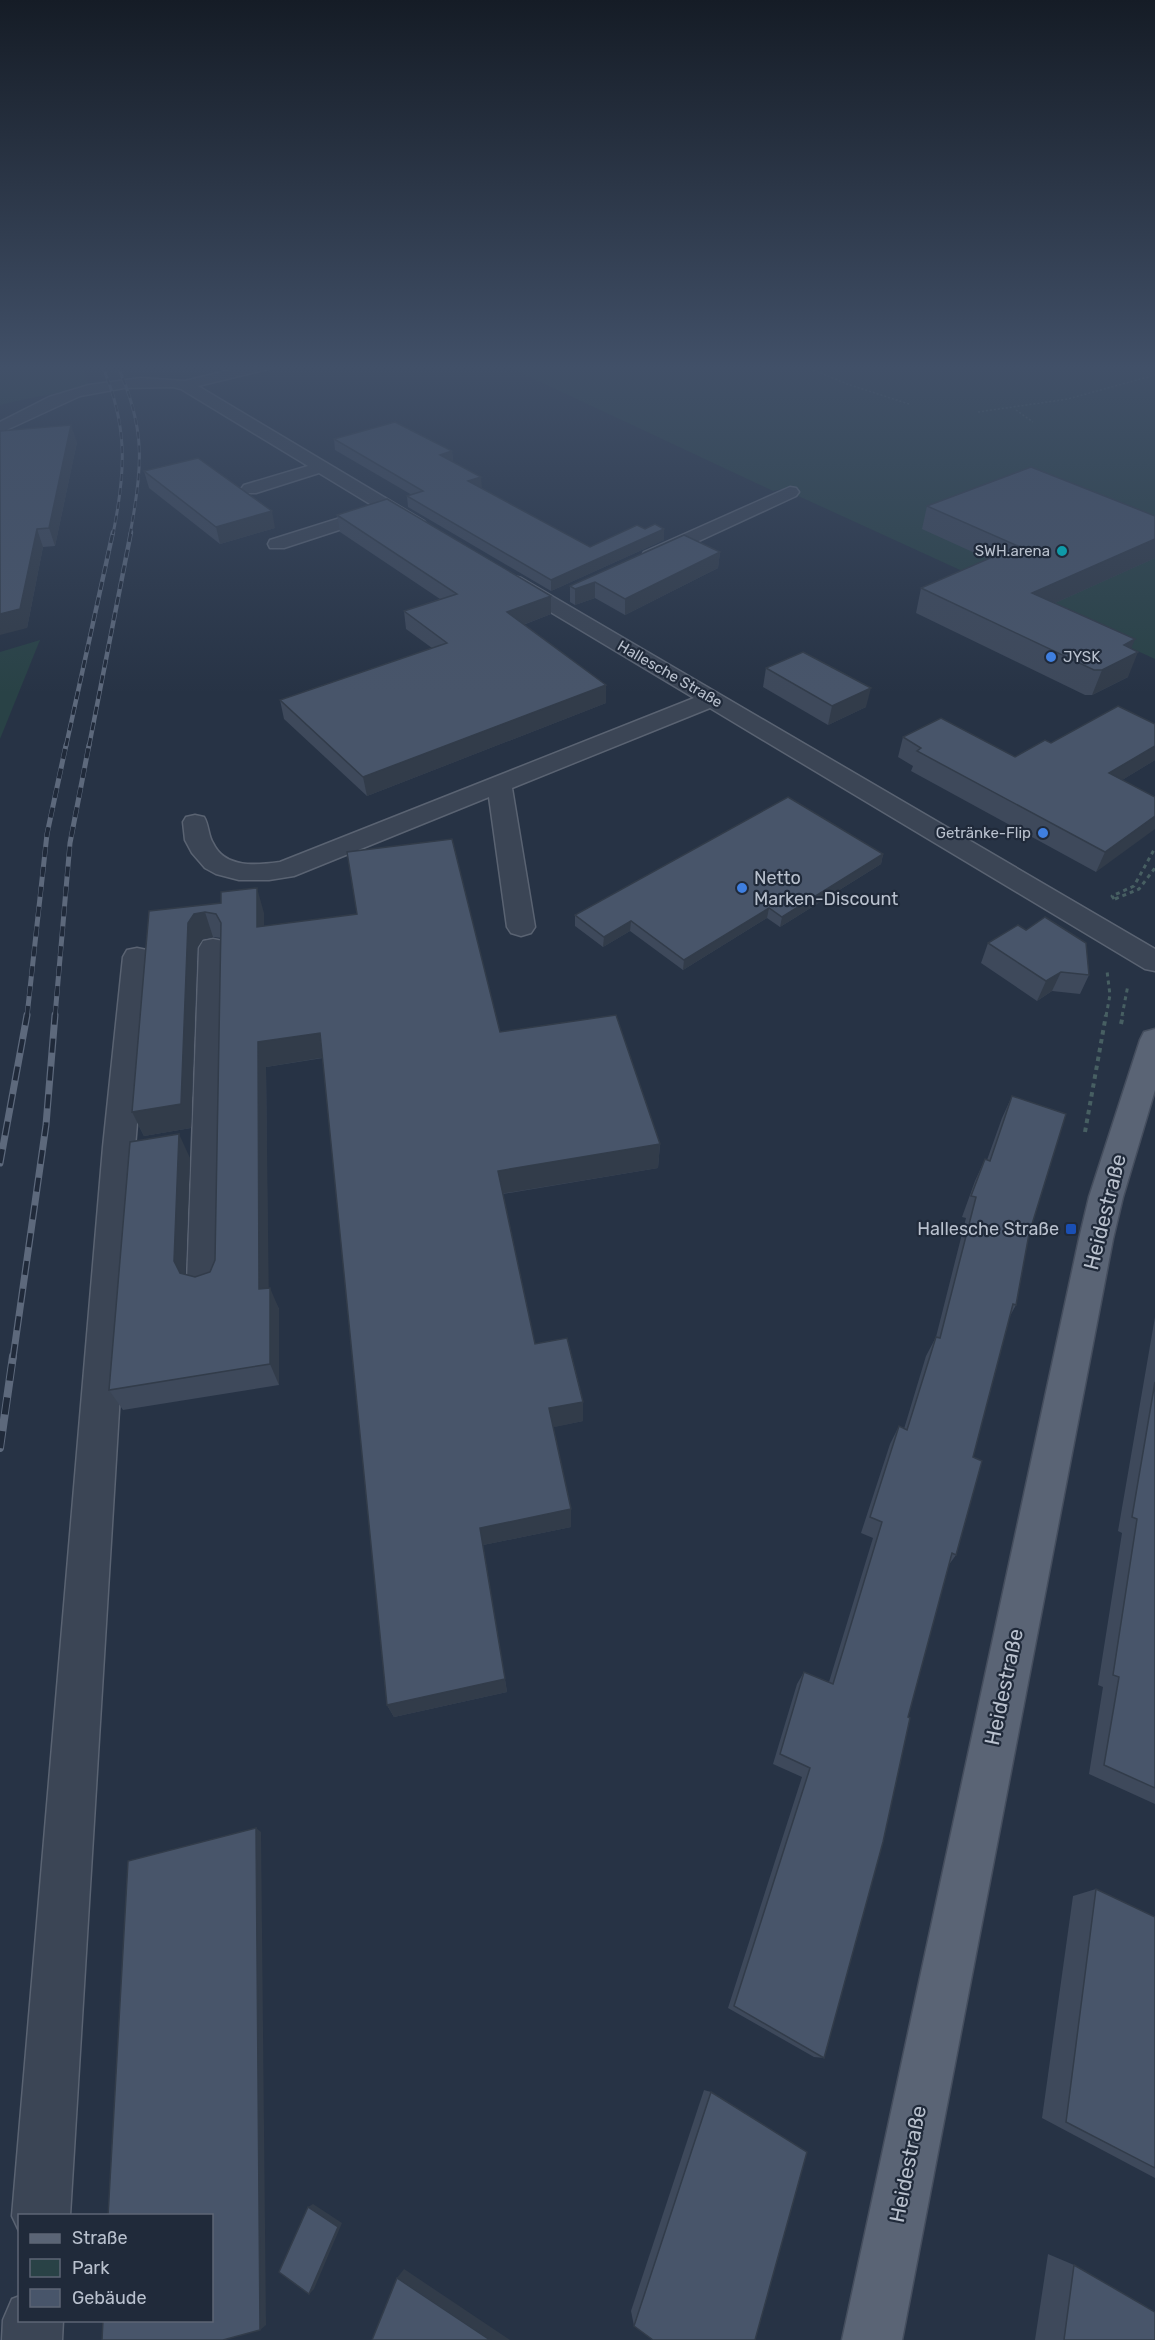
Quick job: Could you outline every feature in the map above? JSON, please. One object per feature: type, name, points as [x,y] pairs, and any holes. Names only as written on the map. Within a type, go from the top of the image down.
[{"type":"main road","name":"Heidestraße","points":[[872,2340],[1099,1229],[1106,1197],[1155,1040]]},
{"type":"street","points":[[250,489],[298,474]]},
{"type":"street","points":[[333,474],[439,537]]},
{"type":"street","points":[[631,565],[790,492]]},
{"type":"street","points":[[277,544],[390,508]]},
{"type":"street","name":"Hallesche Straße","points":[[498,572],[1155,962]]},
{"type":"street","points":[[548,603],[568,594]]},
{"type":"street","points":[[195,822],[196,840],[215,864],[232,872],[262,873],[285,870],[712,699]]},
{"type":"street","points":[[499,783],[521,927]]},
{"type":"street","points":[[205,1282],[213,948]]},
{"type":"street","points":[[41,2214],[148,1149],[137,957]]},
{"type":"street","points":[[148,1149],[208,1140]]},
{"type":"street","points":[[32,2340],[33,2322]]},
{"type":"path","points":[[1155,848],[1134,886],[1113,898],[1124,897],[1140,888],[1155,868]]},
{"type":"path","points":[[1083,1139],[1110,995],[1110,983],[1107,972],[1103,968]]},
{"type":"green space","points":[[737,474],[1155,474],[1155,659],[783,489],[773,491]]},
{"type":"green space","points":[[40,640],[0,739],[0,652]]},
{"type":"building","points":[[0,474],[60,474],[49,528],[37,529],[20,609],[0,614]]},
{"type":"building","points":[[148,474],[221,474],[272,511],[216,527]]},
{"type":"building","points":[[394,474],[476,474],[481,477],[468,481],[590,547],[637,525],[645,529],[655,524],[664,529],[551,580],[407,496],[423,491]]},
{"type":"building","points":[[1012,474],[1049,474],[1155,516],[1155,539],[1032,593],[1135,639],[1124,645],[1138,652],[1102,670],[1094,670],[921,588],[1018,546],[927,506]]},
{"type":"building","points":[[387,499],[551,596],[507,612],[606,685],[363,777],[280,700],[447,643],[404,611],[457,594],[337,515]]},
{"type":"building","points":[[684,535],[720,552],[625,599],[595,582],[575,589],[570,586]]},
{"type":"building","points":[[803,652],[871,688],[832,706],[766,668]]},
{"type":"building","points":[[1118,706],[1155,724],[1155,746],[1109,773],[1155,797],[1155,816],[1105,852],[917,751],[921,748],[903,737],[941,718],[1015,757],[1045,740],[1051,743]]},
{"type":"building","name":"Netto Marken-Discount","points":[[788,797],[883,854],[782,917],[769,908],[684,960],[631,921],[604,937],[575,915]]},
{"type":"building","points":[[452,839],[500,1032],[616,1015],[660,1144],[498,1171],[535,1344],[567,1338],[583,1402],[549,1408],[571,1509],[480,1528],[505,1679],[387,1705],[320,1033],[258,1042],[259,1289],[270,1288],[270,1364],[109,1390],[130,1142],[179,1134],[174,1261],[180,1273],[195,1277],[210,1272],[215,1260],[221,923],[216,914],[205,912],[194,914],[188,923],[181,1104],[132,1112],[149,911],[221,903],[221,892],[257,888],[257,927],[357,914],[347,852]]},
{"type":"building","points":[[1045,917],[1086,943],[1089,975],[1061,972],[1046,981],[988,943],[1018,925],[1026,930]]},
{"type":"building","points":[[1012,1096],[1066,1114],[1029,1234],[1016,1305],[1013,1304],[973,1457],[982,1461],[956,1555],[952,1553],[908,1717],[910,1718],[883,1842],[824,2058],[734,2006],[810,1768],[780,1754],[804,1672],[833,1684],[882,1522],[870,1517],[899,1426],[907,1430],[936,1337],[940,1338],[976,1197],[971,1196],[985,1159],[990,1161]]},
{"type":"building","points":[[1155,1382],[1155,1788],[1104,1765],[1119,1677],[1113,1675],[1137,1519],[1132,1517]]},
{"type":"building","points":[[256,1828],[260,2330],[223,2340],[102,2340],[103,2322],[213,2322],[213,2214],[108,2214],[128,1861]]},
{"type":"building","points":[[1096,1889],[1155,1917],[1155,2168],[1066,2122]]},
{"type":"building","points":[[711,2092],[807,2152],[755,2340],[653,2340],[634,2326]]},
{"type":"building","points":[[308,2207],[338,2227],[309,2294],[279,2272]]},
{"type":"building","points":[[1074,2265],[1155,2312],[1155,2340],[1064,2340]]},
{"type":"building","points":[[397,2278],[490,2340],[372,2340]]},
{"type":"railway","points":[[113,534],[121,474]]},
{"type":"railway","points":[[130,534],[139,474]]},
{"type":"railway","points":[[66,746],[113,532]]},
{"type":"railway","points":[[89,746],[131,532]]},
{"type":"railway","points":[[27,1016],[47,834],[66,745]]},
{"type":"railway","points":[[55,1016],[70,843],[89,745]]},
{"type":"railway","points":[[0,1163],[27,1015]]},
{"type":"railway","points":[[13,1358],[46,1125],[55,1015]]},
{"type":"railway","points":[[0,1448],[13,1356]]},
{"type":"place","name":"SWH.arena","points":[[1062,551]]},
{"type":"place","name":"JYSK","points":[[1051,657]]},
{"type":"place","name":"Getränke-Flip","points":[[1043,833]]},
{"type":"place","name":"Netto Marken-Discount","points":[[742,888]]},
{"type":"place","name":"Hallesche Straße","points":[[1071,1229]]}]
